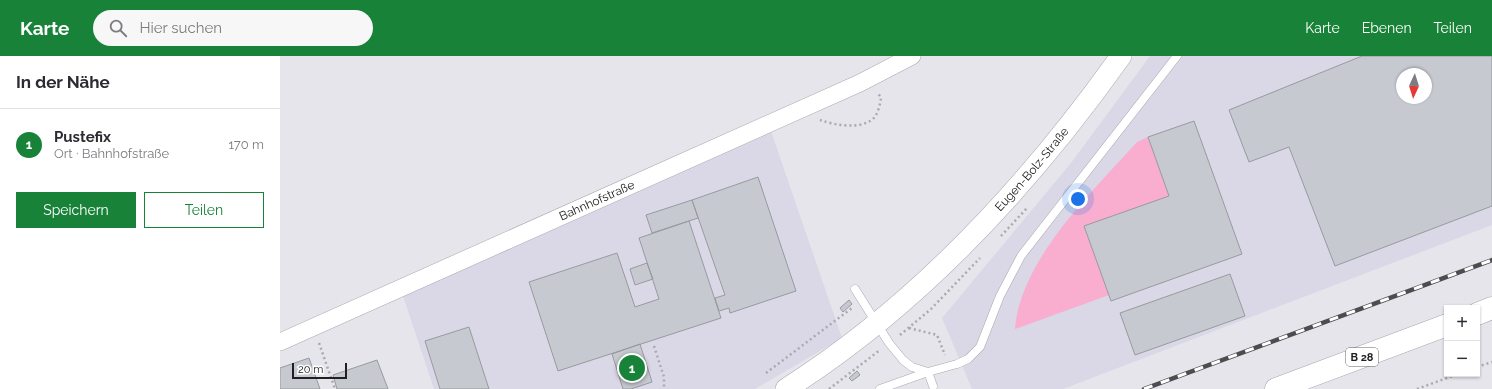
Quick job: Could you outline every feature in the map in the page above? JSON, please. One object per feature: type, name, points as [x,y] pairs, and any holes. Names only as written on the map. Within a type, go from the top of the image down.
[{"type":"main road","points":[[1480,313],[1492,308]]},
{"type":"main road","name":"B 28","points":[[1276,389],[1444,326]]},
{"type":"street","name":"Bahnhofstraße","points":[[280,342],[860,83],[912,56]]},
{"type":"street","name":"Eugen-Bolz-Straße","points":[[876,323],[933,274],[980,228],[1024,180],[1065,130],[1121,56]]},
{"type":"street","points":[[786,389],[838,353],[876,323]]},
{"type":"lane","points":[[880,389],[968,359],[980,347],[1000,296],[1021,256],[1177,56]]},
{"type":"lane","points":[[855,289],[889,343],[902,360],[912,367],[928,372]]},
{"type":"lane","points":[[928,372],[933,386]]},
{"type":"path","points":[[816,119],[847,125],[860,124],[873,119],[879,108],[881,98],[878,93],[860,83]]},
{"type":"path","points":[[766,373],[862,300]]},
{"type":"path","points":[[313,327],[335,389]]},
{"type":"path","points":[[908,328],[937,335],[949,366]]},
{"type":"path","points":[[829,389],[889,343]]},
{"type":"path","points":[[654,346],[664,377],[664,389]]},
{"type":"path","points":[[1480,366],[1492,362]]},
{"type":"path","points":[[1417,389],[1450,377]]},
{"type":"shaded area","points":[[1150,56],[1492,56],[1492,225],[1063,389],[972,389],[942,318],[1071,163]]},
{"type":"shaded area","points":[[771,131],[842,338],[755,389],[434,389],[403,296]]},
{"type":"shaded area","points":[[1148,137],[1169,196],[1084,226],[1109,295],[1015,329],[1020,303],[1030,278],[1044,252],[1061,228],[1100,182],[1137,142]]},
{"type":"building","points":[[1362,56],[1492,56],[1492,206],[1335,266],[1289,147],[1249,162],[1229,110]]},
{"type":"building","points":[[1194,121],[1242,254],[1111,301],[1084,226],[1169,196],[1148,137]]},
{"type":"building","points":[[758,177],[796,291],[730,313],[729,308],[719,311],[715,298],[725,295],[692,200]]},
{"type":"building","points":[[692,200],[698,218],[652,233],[646,215]]},
{"type":"building","points":[[689,221],[721,318],[558,371],[529,282],[617,253],[635,307],[659,299],[639,238]]},
{"type":"building","points":[[647,263],[653,279],[635,285],[630,269]]},
{"type":"building","points":[[1230,274],[1245,316],[1135,355],[1120,313]]},
{"type":"building","points":[[849,300],[852,304],[843,312],[840,308]]},
{"type":"building","points":[[469,327],[489,389],[440,389],[425,341]]},
{"type":"building","points":[[640,344],[652,382],[631,389],[623,389],[612,354]]},
{"type":"building","points":[[309,358],[320,389],[280,389],[280,368]]},
{"type":"building","points":[[377,360],[388,389],[337,389],[333,375]]},
{"type":"building","points":[[857,371],[860,375],[852,381],[849,378]]},
{"type":"railway","points":[[1144,389],[1492,260]]},
{"type":"place","name":"Pustefix","points":[[632,368]]}]
